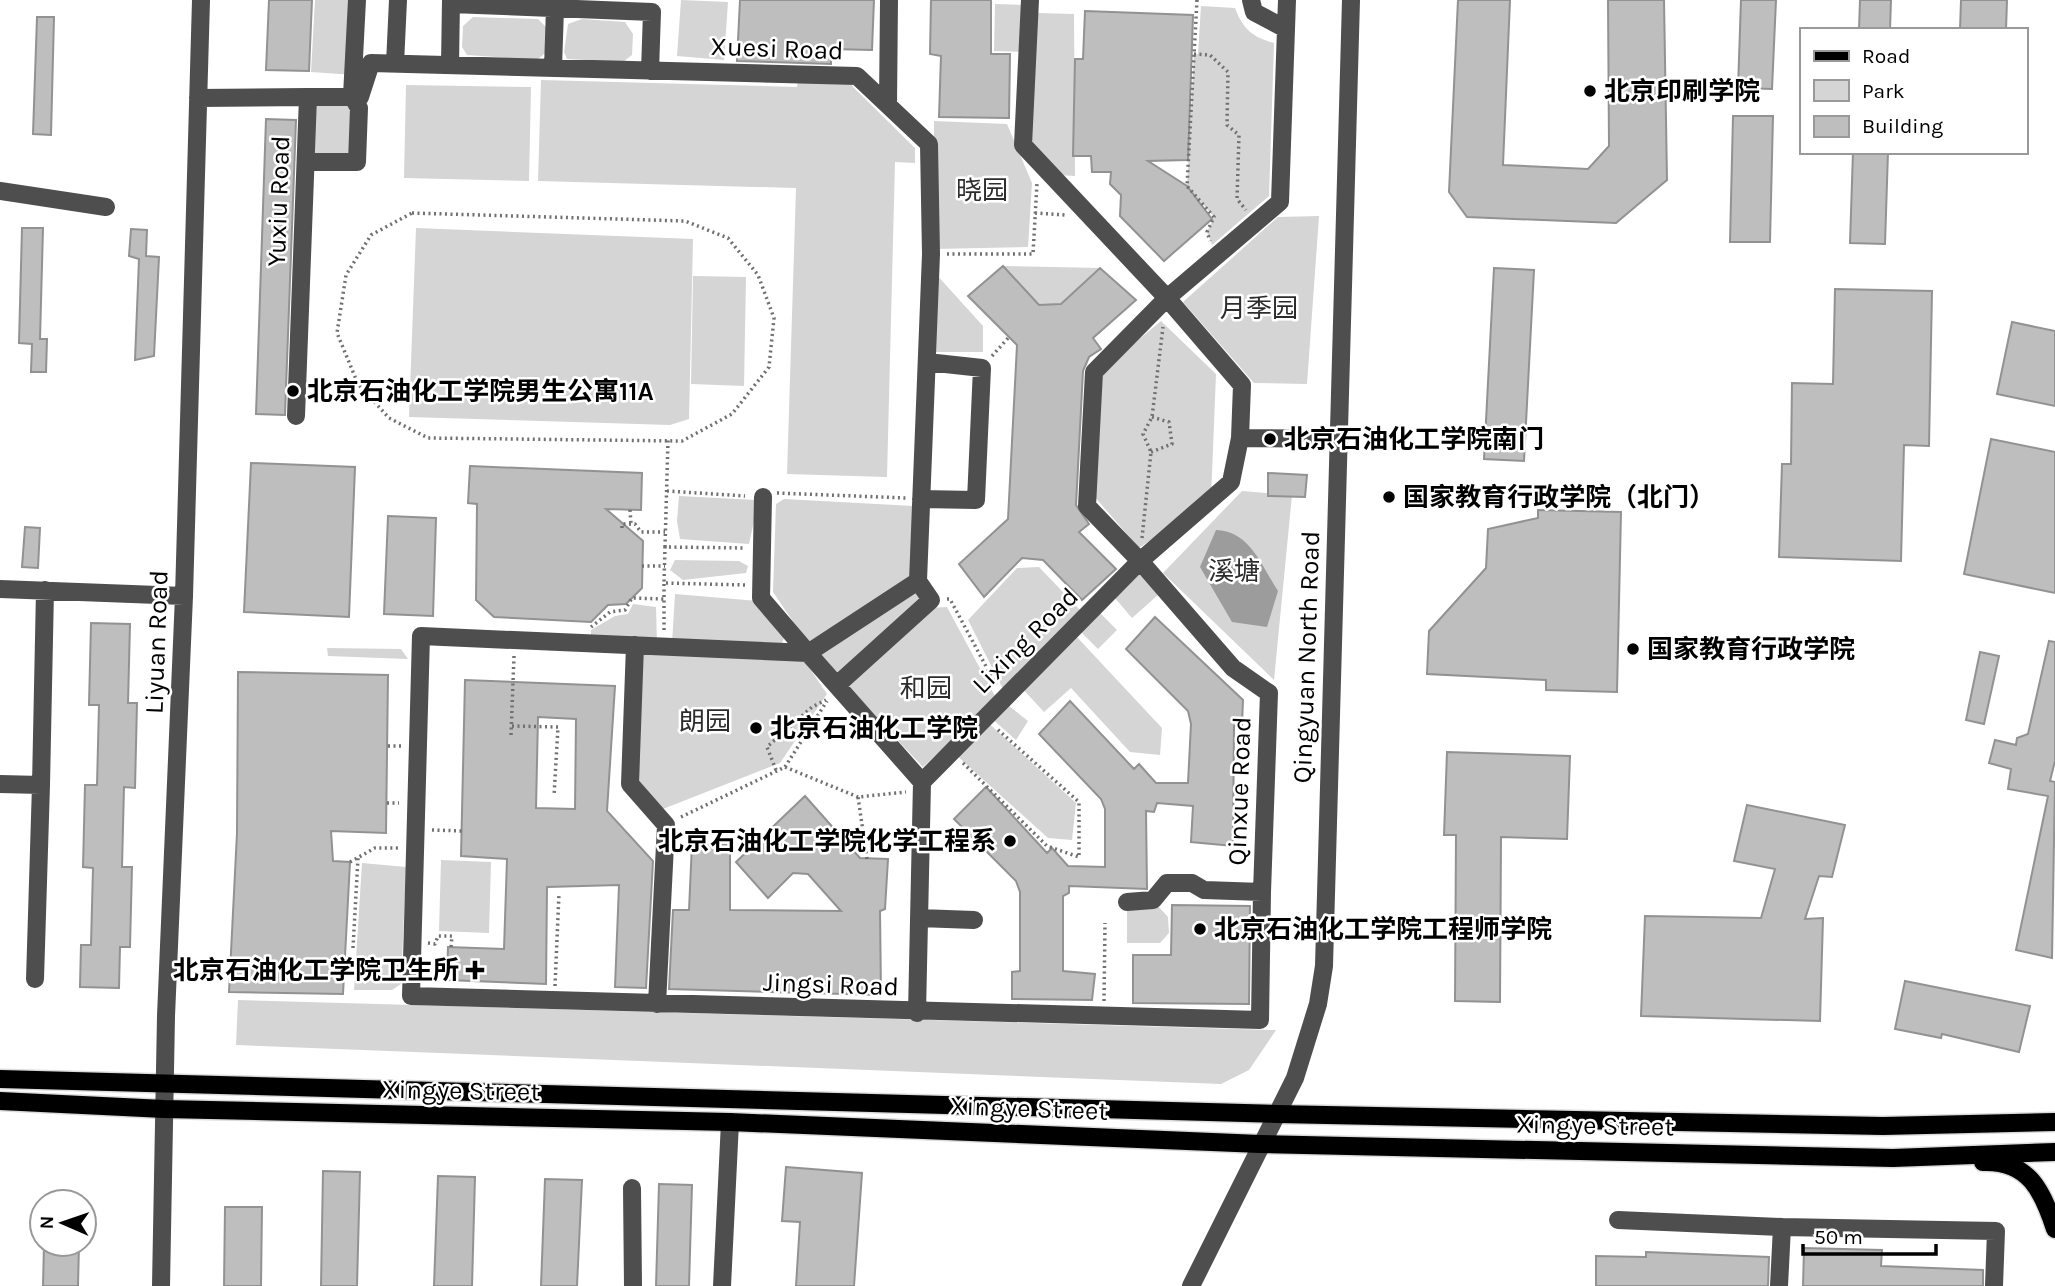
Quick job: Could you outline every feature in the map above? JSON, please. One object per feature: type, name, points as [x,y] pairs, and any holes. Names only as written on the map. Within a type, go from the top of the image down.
[{"type":"main road","name":"Xingye Street","points":[[0,1079],[1277,1114],[1883,1126],[2055,1122]]},
{"type":"main road","name":"Xingye Street","points":[[0,1101],[164,1109],[730,1122],[1260,1144],[1893,1158],[2055,1152]]},
{"type":"main road","points":[[1893,1158],[1943,1164],[1992,1162],[2012,1166],[2029,1177],[2044,1196],[2055,1229]]},
{"type":"street","name":"Liyuan Road","points":[[161,1286],[164,1109],[184,596],[201,0]]},
{"type":"street","points":[[306,162],[357,162],[359,108],[352,96],[356,0]]},
{"type":"street","points":[[395,64],[398,0]]},
{"type":"street","points":[[888,105],[889,0]]},
{"type":"street","name":"Lixing Road","points":[[922,786],[952,751],[1140,561],[1230,482],[1240,438],[1242,385],[1167,298],[1023,145],[1030,0]]},
{"type":"street","points":[[1251,0],[1254,12],[1286,29]]},
{"type":"street","points":[[1140,561],[1087,506],[1094,372],[1167,298],[1280,202],[1287,0]]},
{"type":"street","name":"Qingyuan North Road","points":[[1191,1286],[1277,1114],[1308,1042],[1324,966],[1350,0]]},
{"type":"street","points":[[450,65],[451,2],[652,12],[650,71]]},
{"type":"street","points":[[553,68],[555,8]]},
{"type":"street","name":"Xuesi Road","points":[[352,96],[360,97],[371,63],[857,76],[929,144],[931,254],[918,581]]},
{"type":"street","points":[[308,97],[352,96]]},
{"type":"street","name":"Yuxiu Road","points":[[198,98],[308,97],[296,416]]},
{"type":"street","points":[[0,191],[106,207]]},
{"type":"street","points":[[922,499],[976,500],[982,368],[927,362]]},
{"type":"street","points":[[1240,438],[1338,439]]},
{"type":"street","points":[[763,497],[761,598],[808,653],[833,692],[922,786],[917,1013]]},
{"type":"street","name":"Qinxue Road","points":[[1127,902],[1153,900],[1167,883],[1192,883],[1204,890],[1262,892],[1269,694],[1233,668],[1140,561]]},
{"type":"street","points":[[412,942],[421,636],[808,653],[918,581],[931,600],[833,692]]},
{"type":"street","points":[[0,589],[184,596]]},
{"type":"street","points":[[35,979],[45,590]]},
{"type":"street","points":[[635,645],[630,784],[666,825],[657,1004]]},
{"type":"street","points":[[0,784],[41,785]]},
{"type":"street","name":"Jingsi Road","points":[[412,942],[411,996],[917,1013],[1260,1020],[1262,892]]},
{"type":"street","points":[[919,918],[974,920]]},
{"type":"street","points":[[722,1286],[730,1122]]},
{"type":"street","points":[[632,1188],[634,1286]]},
{"type":"street","points":[[1618,1220],[1782,1227],[1996,1231],[1994,1286]]},
{"type":"street","points":[[1779,1286],[1782,1227]]},
{"type":"path","points":[[1197,0],[1187,186],[1214,217],[1207,232],[1216,257]]},
{"type":"path","points":[[1194,54],[1210,55],[1228,72],[1227,125],[1239,135],[1237,199],[1256,222]]},
{"type":"path","points":[[931,254],[1033,254],[1038,162]]},
{"type":"path","points":[[412,213],[685,221],[728,238],[758,275],[774,318],[769,367],[732,414],[681,440],[668,440],[428,438],[418,433],[390,418],[358,384],[337,333],[346,275],[371,235],[412,213]]},
{"type":"path","points":[[1140,561],[1151,452],[1143,434],[1152,416],[1167,298]]},
{"type":"path","points":[[982,368],[1009,337]]},
{"type":"path","points":[[1151,452],[1172,444],[1169,422],[1152,416]]},
{"type":"path","points":[[664,646],[668,440]]},
{"type":"path","points":[[667,491],[763,497],[779,493],[922,499]]},
{"type":"path","points":[[630,510],[631,524]]},
{"type":"path","points":[[622,528],[622,524],[631,524],[641,532],[666,532]]},
{"type":"path","points":[[665,547],[762,548]]},
{"type":"path","points":[[642,566],[664,566]]},
{"type":"path","points":[[664,583],[761,585]]},
{"type":"path","points":[[588,643],[589,628],[610,612],[625,610],[632,598],[664,599]]},
{"type":"path","points":[[931,600],[950,599],[1004,699]]},
{"type":"path","points":[[511,735],[514,640]]},
{"type":"path","points":[[666,825],[785,767],[833,692]]},
{"type":"path","points":[[776,771],[767,747],[833,692]]},
{"type":"path","points":[[952,751],[1047,846],[1079,857],[1079,802],[985,718]]},
{"type":"path","points":[[512,726],[558,727],[554,796]]},
{"type":"path","points":[[785,767],[858,797],[922,786]]},
{"type":"path","points":[[858,797],[867,859]]},
{"type":"path","points":[[350,862],[375,848],[462,831]]},
{"type":"path","points":[[353,948],[358,858]]},
{"type":"path","points":[[555,1002],[559,893]]},
{"type":"path","points":[[1104,1018],[1105,923]]},
{"type":"path","points":[[412,942],[436,944],[438,936],[452,936],[451,947]]},
{"type":"green space","points":[[315,0],[358,0],[354,75],[311,72]]},
{"type":"green space","points":[[681,0],[728,2],[724,60],[677,56]]},
{"type":"green space","points":[[995,4],[1025,5],[1023,52],[994,51]]},
{"type":"green space","points":[[1201,6],[1235,8],[1249,31],[1274,43],[1269,196],[1212,245],[1207,232],[1214,217],[1187,186],[1194,54],[1198,54]]},
{"type":"green space","points":[[1036,13],[1074,14],[1075,176],[1059,175],[1029,143]]},
{"type":"green space","points":[[473,17],[538,19],[549,30],[549,50],[537,60],[467,55],[462,47],[463,26]]},
{"type":"green space","points":[[582,19],[625,22],[633,34],[632,55],[623,62],[567,59],[564,52],[568,24]]},
{"type":"green space","points":[[541,80],[797,87],[798,80],[848,82],[915,148],[915,163],[895,162],[887,477],[787,474],[796,188],[538,181]]},
{"type":"green space","points":[[406,85],[531,87],[529,181],[404,178]]},
{"type":"green space","points":[[316,105],[347,105],[353,111],[351,159],[310,153]]},
{"type":"green space","name":"晓园","points":[[934,121],[1007,124],[1032,183],[1028,247],[934,249]]},
{"type":"green space","name":"月季园","points":[[1319,216],[1307,384],[1254,383],[1183,302],[1278,217]]},
{"type":"green space","points":[[416,228],[693,239],[689,419],[670,425],[409,417]]},
{"type":"green space","points":[[1003,266],[1100,268],[1061,304],[1039,305]]},
{"type":"green space","points":[[935,273],[983,326],[983,352],[934,352]]},
{"type":"green space","points":[[693,276],[746,277],[744,386],[691,384]]},
{"type":"green space","points":[[1161,321],[1216,374],[1211,498],[1139,548],[1094,496],[1101,371]]},
{"type":"green space","name":"溪塘","points":[[1242,491],[1292,495],[1274,680],[1163,573]]},
{"type":"green space","points":[[679,496],[756,500],[749,544],[680,539],[677,521]]},
{"type":"green space","points":[[784,499],[914,506],[910,577],[809,645],[773,592],[776,504]]},
{"type":"green space","points":[[675,560],[739,561],[748,566],[746,573],[683,580],[670,570]]},
{"type":"green space","points":[[1039,567],[1081,611],[1004,691],[968,620],[1017,568]]},
{"type":"green space","points":[[1139,574],[1158,595],[1132,618],[1114,597]]},
{"type":"green space","points":[[918,581],[931,600],[837,685],[808,653]]},
{"type":"green space","points":[[675,594],[758,601],[785,634],[782,644],[672,643]]},
{"type":"green space","points":[[633,604],[656,607],[657,643],[591,641],[591,630],[615,616],[628,614]]},
{"type":"green space","name":"和园","points":[[947,607],[996,698],[923,767],[846,686],[929,608]]},
{"type":"green space","points":[[1098,611],[1117,630],[1098,649],[1079,630]]},
{"type":"green space","points":[[1075,635],[1162,728],[1160,755],[1130,752],[1071,688],[1044,712],[1020,686]]},
{"type":"green space","points":[[327,648],[401,649],[408,659],[328,656]]},
{"type":"green space","name":"朗园","points":[[641,653],[804,660],[827,694],[780,763],[663,809],[638,782]]},
{"type":"green space","points":[[1004,702],[1028,721],[1016,740],[991,718]]},
{"type":"green space","points":[[985,720],[1076,803],[1072,840],[1048,838],[955,754]]},
{"type":"green space","points":[[441,860],[491,862],[489,933],[439,931]]},
{"type":"green space","points":[[362,863],[406,867],[401,984],[392,990],[354,990]]},
{"type":"green space","points":[[1157,905],[1168,917],[1169,933],[1160,943],[1127,943],[1127,906]]},
{"type":"green space","points":[[238,1000],[1276,1030],[1249,1070],[1221,1084],[236,1045]]},
{"type":"shaded area","points":[[1216,530],[1238,536],[1246,543],[1278,591],[1267,627],[1232,622],[1200,567]]},
{"type":"building","points":[[269,0],[312,0],[309,71],[266,70]]},
{"type":"building","points":[[740,0],[874,0],[872,50],[831,49],[831,64],[737,61]]},
{"type":"building","points":[[931,0],[991,0],[991,54],[1010,54],[1009,118],[939,117],[941,56],[930,54]]},
{"type":"building","points":[[1458,0],[1510,0],[1503,165],[1588,169],[1609,146],[1608,0],[1664,0],[1667,180],[1616,223],[1467,217],[1449,192]]},
{"type":"building","points":[[1741,0],[1776,0],[1772,89],[1738,88]]},
{"type":"building","points":[[1860,0],[1891,0],[1890,28],[1859,28]]},
{"type":"building","points":[[1961,0],[2007,0],[2006,28],[1960,28]]},
{"type":"building","points":[[1085,11],[1193,15],[1188,160],[1148,161],[1187,186],[1212,219],[1164,261],[1120,216],[1121,195],[1110,184],[1111,172],[1092,172],[1091,156],[1073,156],[1075,59],[1083,59]]},
{"type":"building","points":[[37,17],[54,17],[51,135],[33,134]]},
{"type":"building","points":[[1733,116],[1773,116],[1770,242],[1730,242]]},
{"type":"building","points":[[266,119],[296,120],[285,415],[256,414]]},
{"type":"building","points":[[1853,154],[1888,154],[1885,244],[1850,243]]},
{"type":"building","points":[[22,228],[43,228],[40,339],[47,339],[46,372],[31,372],[32,344],[19,343]]},
{"type":"building","points":[[131,229],[147,230],[146,256],[159,257],[154,356],[135,360],[139,259],[129,256]]},
{"type":"building","points":[[1003,266],[1039,305],[1061,304],[1100,268],[1136,300],[1093,338],[1101,349],[1089,357],[1083,371],[1076,505],[1089,524],[1079,532],[1116,569],[1082,600],[1043,560],[1022,558],[984,597],[959,564],[1008,519],[1017,345],[968,296]]},
{"type":"building","points":[[1494,268],[1534,270],[1524,461],[1484,459]]},
{"type":"building","points":[[1835,289],[1932,291],[1929,446],[1904,445],[1901,561],[1779,557],[1782,464],[1791,464],[1792,383],[1833,384]]},
{"type":"building","points":[[2012,322],[2055,331],[2055,406],[1997,394]]},
{"type":"building","points":[[1991,439],[2055,452],[2055,593],[1964,574]]},
{"type":"building","points":[[251,463],[355,467],[349,617],[244,612]]},
{"type":"building","points":[[470,466],[642,473],[641,510],[606,509],[643,541],[642,588],[626,604],[608,605],[591,622],[494,617],[476,600],[477,504],[468,503]]},
{"type":"building","points":[[1268,473],[1307,475],[1305,497],[1268,496]]},
{"type":"building","points":[[1538,510],[1621,512],[1617,692],[1546,690],[1546,680],[1427,674],[1429,631],[1486,568],[1488,529],[1538,518]]},
{"type":"building","points":[[388,516],[436,518],[433,616],[384,614]]},
{"type":"building","points":[[25,527],[40,528],[38,568],[22,567]]},
{"type":"building","points":[[1155,617],[1243,700],[1242,725],[1234,726],[1233,846],[1191,842],[1193,806],[1157,803],[1154,812],[1146,811],[1147,889],[1069,886],[1069,893],[1063,896],[1063,971],[1095,974],[1092,1000],[1012,999],[1012,972],[1020,971],[1020,892],[1016,881],[954,819],[986,787],[1047,853],[1052,848],[1068,866],[1105,867],[1105,809],[1101,799],[1039,734],[1070,701],[1134,769],[1139,764],[1156,783],[1188,783],[1191,724],[1188,711],[1126,649]]},
{"type":"building","points":[[91,623],[130,624],[128,703],[137,703],[135,788],[124,787],[122,867],[132,867],[130,947],[120,947],[119,988],[80,987],[81,945],[91,945],[93,868],[83,867],[85,785],[97,785],[99,705],[89,705]]},
{"type":"building","points":[[2049,641],[2055,642],[2055,761],[2050,781],[2055,782],[2052,958],[2016,950],[2048,796],[2008,789],[2011,769],[1989,763],[1995,740],[2016,745],[2017,738],[2028,734]]},
{"type":"building","points":[[1980,652],[1999,656],[1984,724],[1966,720]]},
{"type":"building","points":[[238,672],[388,675],[386,833],[331,831],[333,861],[350,862],[343,994],[229,992],[237,833]]},
{"type":"building","points":[[465,680],[615,686],[607,811],[653,861],[646,988],[615,987],[619,885],[547,887],[546,984],[447,980],[448,947],[504,949],[507,859],[461,856]],"holes":[[[538,717],[576,719],[575,809],[536,808]]]},
{"type":"building","points":[[1447,752],[1570,756],[1567,839],[1501,837],[1500,1002],[1455,1001],[1456,835],[1444,835]]},
{"type":"building","points":[[805,796],[860,858],[888,859],[885,909],[880,911],[881,995],[669,989],[673,910],[689,910],[692,844],[730,845],[730,910],[841,911],[808,874],[793,873],[768,898],[736,862]]},
{"type":"building","points":[[1747,805],[1845,825],[1832,877],[1819,876],[1805,919],[1823,918],[1820,1021],[1641,1016],[1645,916],[1761,918],[1775,869],[1734,861]]},
{"type":"building","points":[[1172,905],[1250,906],[1249,1004],[1133,1003],[1133,955],[1171,955]]},
{"type":"building","points":[[1905,981],[2030,1006],[2019,1052],[1942,1034],[1941,1038],[1895,1029]]},
{"type":"building","points":[[786,1167],[862,1173],[854,1286],[796,1286],[800,1222],[782,1221]]},
{"type":"building","points":[[323,1171],[360,1172],[357,1286],[321,1286]]},
{"type":"building","points":[[438,1176],[475,1177],[472,1286],[434,1286]]},
{"type":"building","points":[[545,1179],[582,1180],[577,1286],[541,1286]]},
{"type":"building","points":[[659,1184],[692,1185],[689,1286],[656,1286]]},
{"type":"building","points":[[225,1207],[262,1207],[261,1286],[224,1286]]},
{"type":"building","points":[[1804,1248],[1882,1250],[1881,1266],[1983,1270],[1983,1286],[1803,1286]]},
{"type":"building","points":[[1646,1252],[1769,1257],[1768,1286],[1596,1286],[1596,1256],[1646,1257]]},
{"type":"building","points":[[44,1258],[79,1258],[78,1286],[43,1286]]},
{"type":"place","name":"北京印刷学院","points":[[1590,91]]},
{"type":"place","name":"北京石油化工学院男生公寓11A","points":[[293,391]]},
{"type":"place","name":"北京石油化工学院南门","points":[[1270,439]]},
{"type":"place","name":"国家教育行政学院（北门）","points":[[1389,497]]},
{"type":"place","name":"国家教育行政学院","points":[[1633,649]]},
{"type":"place","name":"北京石油化工学院","points":[[756,728]]},
{"type":"place","name":"北京石油化工学院化学工程系","points":[[1010,841]]},
{"type":"place","name":"北京石油化工学院工程师学院","points":[[1200,929]]},
{"type":"place","name":"北京石油化工学院卫生所","points":[[475,970]]}]
